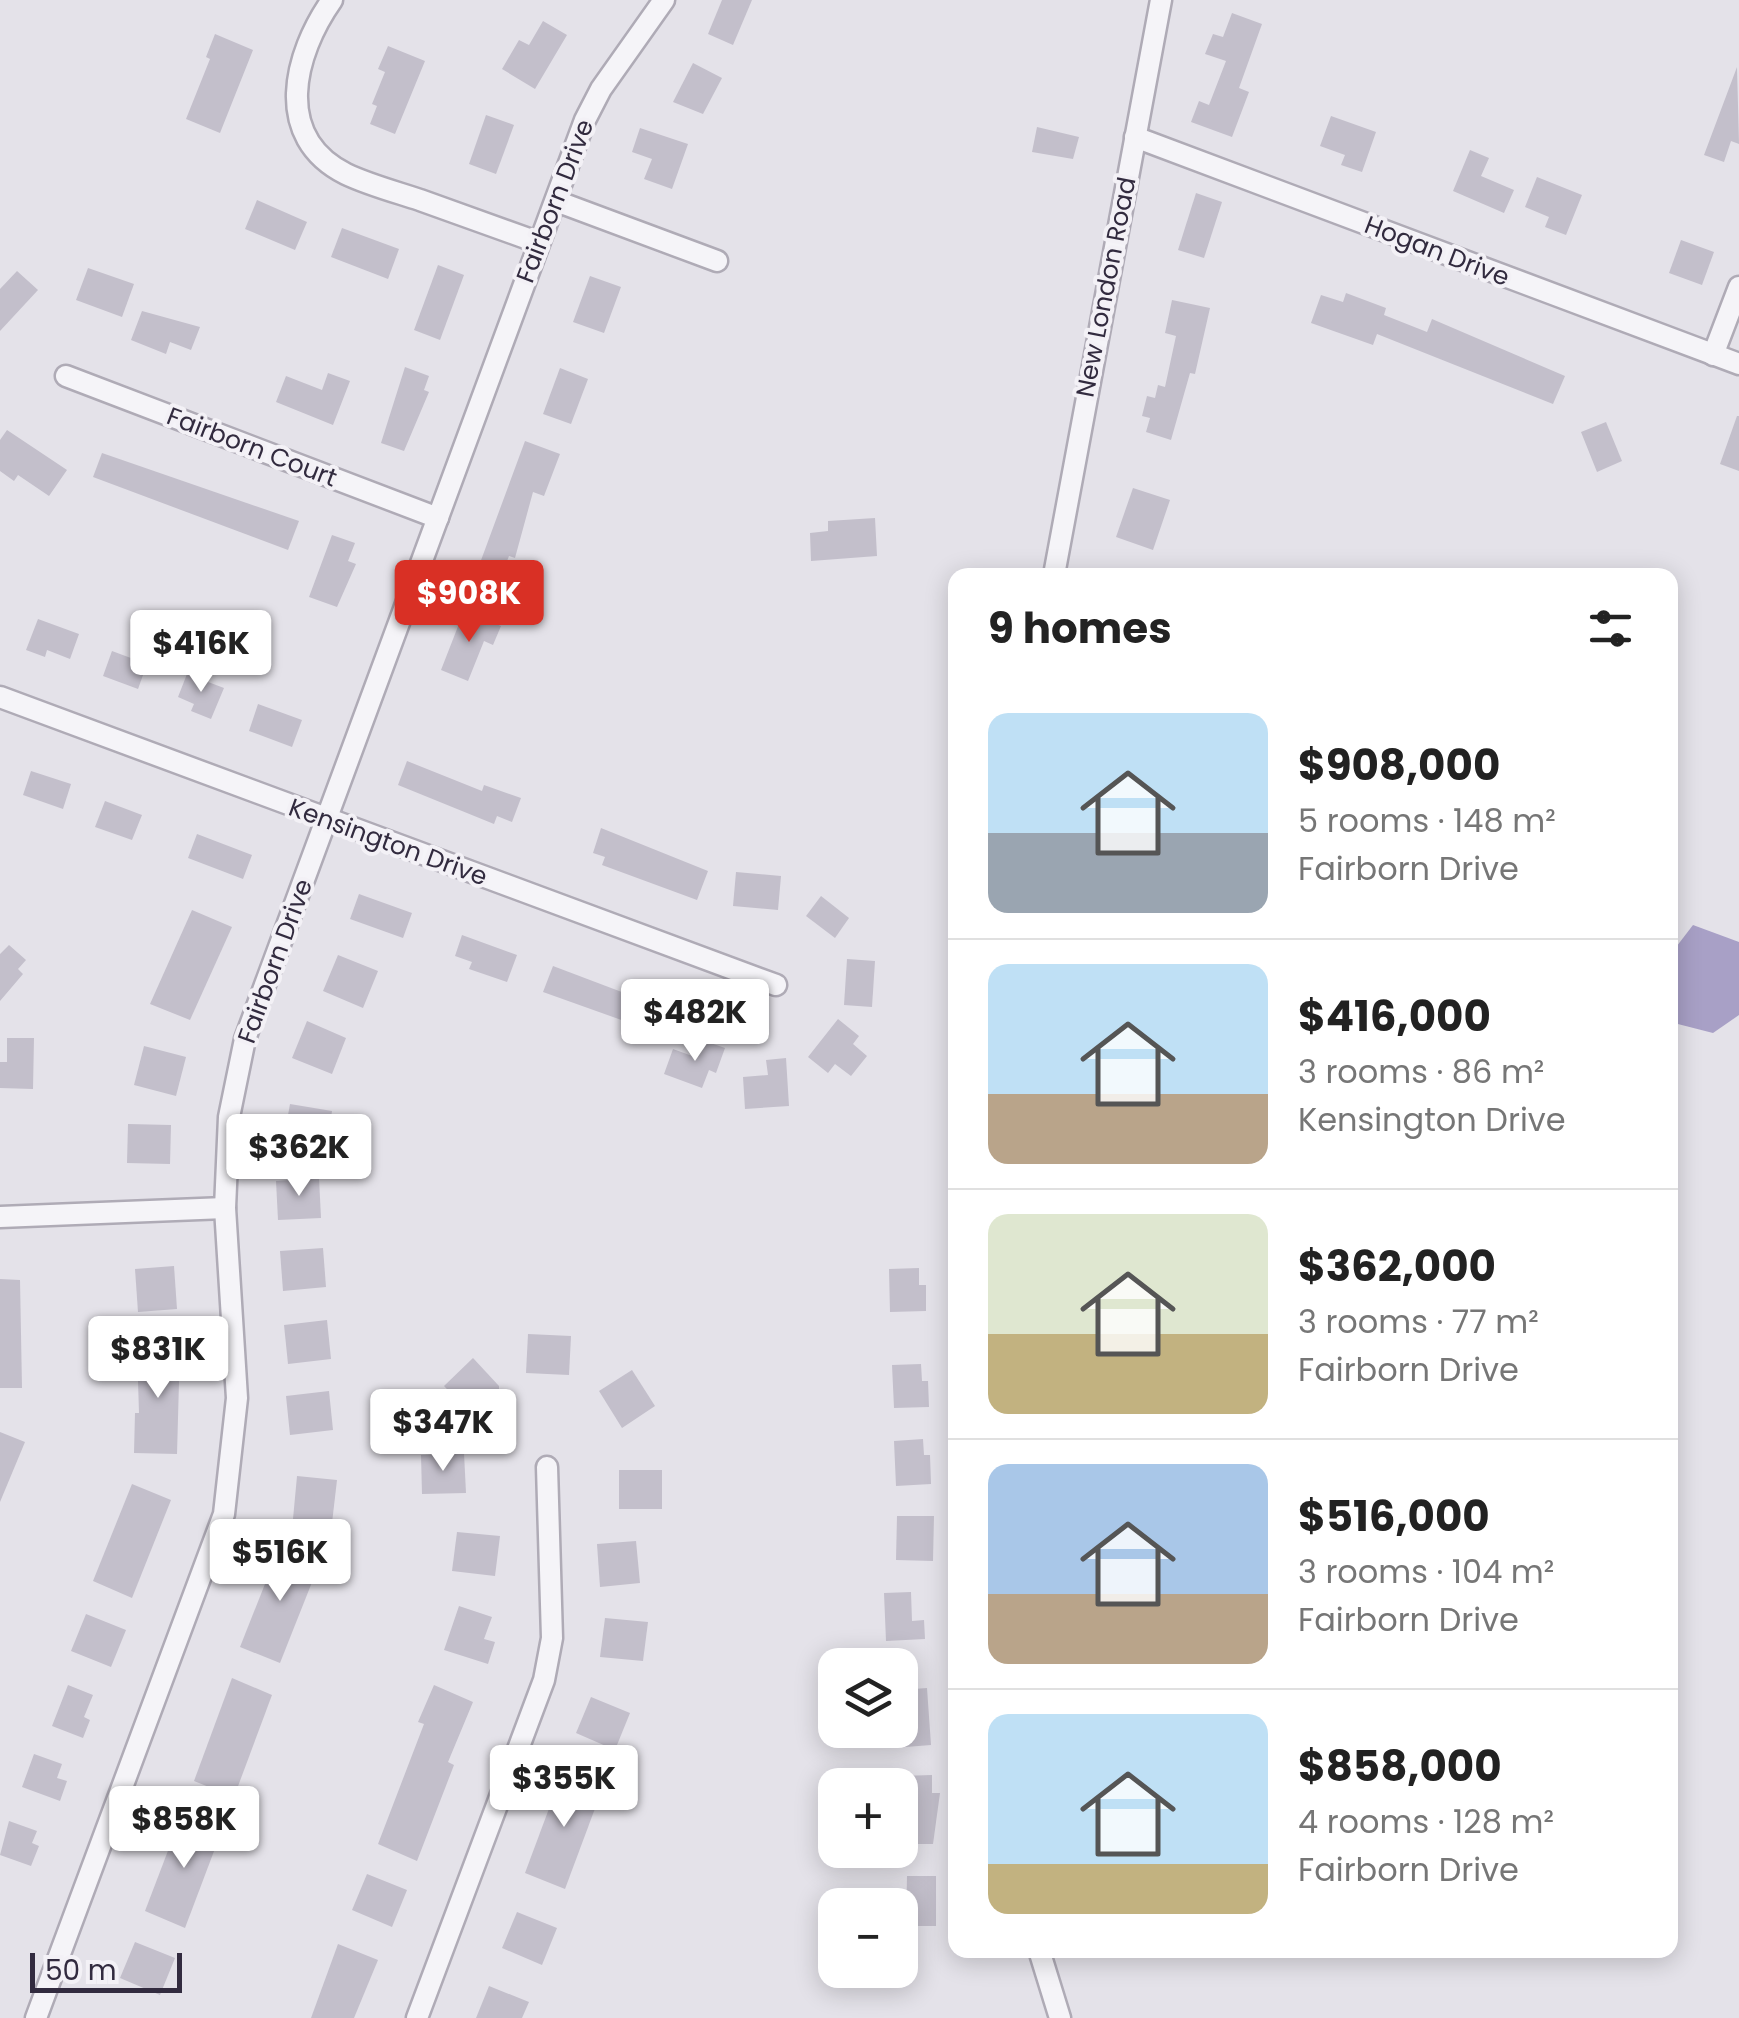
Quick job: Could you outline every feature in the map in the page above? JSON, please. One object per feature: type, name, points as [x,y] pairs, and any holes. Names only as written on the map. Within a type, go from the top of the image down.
[{"type":"street","points":[[332,0],[312,28],[296,72],[297,112],[315,147],[343,173],[537,242]]},
{"type":"street","name":"Fairborn Drive","points":[[36,2018],[224,1514],[237,1398],[225,1208],[230,1117],[245,1039],[537,242],[601,89],[664,0]]},
{"type":"street","name":"New London Road","points":[[1055,568],[1160,0]]},
{"type":"street","name":"Hogan Drive","points":[[1135,137],[1739,364]]},
{"type":"street","points":[[556,202],[718,261]]},
{"type":"street","points":[[1713,354],[1739,288]]},
{"type":"street","name":"Fairborn Court","points":[[66,376],[438,518]]},
{"type":"street","name":"Kensington Drive","points":[[0,697],[776,986]]},
{"type":"street","points":[[0,1217],[225,1208]]},
{"type":"street","points":[[417,2018],[544,1680],[552,1638],[547,1468]]},
{"type":"street","points":[[1041,1958],[1060,2018]]},
{"type":"shaded area","points":[[1693,925],[1739,942],[1739,1015],[1713,1033],[1678,1024],[1678,945]]},
{"type":"building","points":[[722,0],[752,0],[733,45],[708,34]]},
{"type":"building","points":[[1232,13],[1262,24],[1239,88],[1249,92],[1232,137],[1191,122],[1199,101],[1209,105],[1226,61],[1205,54],[1213,34],[1223,37]]},
{"type":"building","points":[[543,21],[567,35],[535,89],[502,69],[519,40],[529,45]]},
{"type":"building","points":[[215,34],[253,50],[220,133],[186,119],[210,59],[206,57]]},
{"type":"building","points":[[388,46],[425,61],[395,134],[370,124],[377,106],[372,104],[385,72],[378,69]]},
{"type":"building","points":[[693,63],[722,78],[703,114],[673,102]]},
{"type":"building","points":[[1737,67],[1739,144],[1731,141],[1724,162],[1704,155]]},
{"type":"building","points":[[486,115],[514,125],[496,174],[469,164]]},
{"type":"building","points":[[1331,116],[1376,132],[1362,172],[1341,165],[1345,155],[1320,146]]},
{"type":"building","points":[[1037,127],[1079,137],[1073,159],[1032,152]]},
{"type":"building","points":[[640,128],[688,144],[672,189],[644,179],[652,159],[632,152]]},
{"type":"building","points":[[1470,150],[1489,158],[1481,176],[1514,190],[1504,213],[1453,191]]},
{"type":"building","points":[[1537,177],[1582,195],[1566,235],[1545,227],[1549,217],[1525,207]]},
{"type":"building","points":[[1196,193],[1222,202],[1204,258],[1178,250]]},
{"type":"building","points":[[257,200],[307,222],[295,250],[245,229]]},
{"type":"building","points":[[342,228],[399,249],[388,279],[331,257]]},
{"type":"building","points":[[1681,240],[1714,252],[1702,285],[1669,273]]},
{"type":"building","points":[[438,265],[464,275],[440,340],[414,330]]},
{"type":"building","points":[[88,268],[134,284],[122,317],[76,300]]},
{"type":"building","points":[[17,271],[38,290],[0,331],[0,289]]},
{"type":"building","points":[[590,276],[621,287],[604,333],[573,322]]},
{"type":"building","points":[[1346,293],[1386,308],[1384,315],[1427,332],[1432,319],[1565,376],[1553,404],[1377,334],[1373,345],[1311,323],[1321,295],[1343,302]]},
{"type":"building","points":[[1172,300],[1210,308],[1195,374],[1190,373],[1171,440],[1146,432],[1150,418],[1142,416],[1147,396],[1155,398],[1158,385],[1165,387],[1176,336],[1165,333]]},
{"type":"building","points":[[142,311],[200,327],[191,350],[170,342],[166,354],[131,340]]},
{"type":"building","points":[[405,367],[429,376],[424,390],[429,392],[404,451],[381,443]]},
{"type":"building","points":[[560,368],[588,379],[571,424],[543,414]]},
{"type":"building","points":[[328,373],[350,381],[333,425],[276,402],[286,376],[322,390]]},
{"type":"building","points":[[1739,416],[1739,471],[1720,464]]},
{"type":"building","points":[[1606,422],[1622,461],[1597,472],[1581,432]]},
{"type":"building","points":[[7,430],[67,470],[49,496],[18,475],[14,481],[0,471],[0,440]]},
{"type":"building","points":[[525,441],[560,454],[544,496],[533,492],[515,558],[509,556],[496,590],[473,582]]},
{"type":"building","points":[[102,453],[299,521],[288,550],[93,477]]},
{"type":"building","points":[[1133,488],[1170,500],[1153,550],[1116,537]]},
{"type":"building","points":[[875,518],[877,556],[811,561],[810,533],[828,531],[828,521]]},
{"type":"building","points":[[332,535],[355,543],[348,561],[356,564],[337,607],[309,597]]},
{"type":"building","points":[[464,611],[501,626],[493,645],[484,641],[468,681],[441,670]]},
{"type":"building","points":[[38,619],[79,634],[70,659],[47,650],[45,657],[26,650]]},
{"type":"building","points":[[112,651],[147,664],[138,689],[103,676]]},
{"type":"building","points":[[187,674],[224,688],[211,719],[191,711],[194,704],[178,697]]},
{"type":"building","points":[[258,704],[302,720],[292,747],[249,731]]},
{"type":"building","points":[[407,761],[482,791],[484,785],[521,798],[512,822],[497,816],[494,824],[398,785]]},
{"type":"building","points":[[31,771],[71,784],[63,809],[23,795]]},
{"type":"building","points":[[105,801],[142,815],[132,840],[95,827]]},
{"type":"building","points":[[601,828],[708,871],[697,900],[602,865],[605,857],[593,853]]},
{"type":"building","points":[[197,834],[252,855],[243,879],[188,858]]},
{"type":"building","points":[[736,872],[781,876],[778,910],[733,906]]},
{"type":"building","points":[[359,894],[412,913],[403,938],[350,919]]},
{"type":"building","points":[[821,896],[849,918],[835,938],[806,916]]},
{"type":"building","points":[[192,910],[232,927],[190,1020],[150,1004]]},
{"type":"building","points":[[462,935],[517,955],[507,982],[469,969],[472,962],[455,956]]},
{"type":"building","points":[[9,945],[26,960],[18,969],[23,974],[0,1001],[0,954]]},
{"type":"building","points":[[338,955],[378,971],[363,1008],[323,991]]},
{"type":"building","points":[[847,959],[875,961],[872,1007],[844,1005]]},
{"type":"building","points":[[553,966],[664,1008],[655,1032],[543,992]]},
{"type":"building","points":[[838,1019],[859,1036],[853,1044],[867,1056],[851,1076],[835,1064],[828,1073],[808,1057]]},
{"type":"building","points":[[307,1021],[346,1038],[332,1074],[292,1058]]},
{"type":"building","points":[[7,1038],[34,1038],[33,1089],[0,1088],[0,1062],[7,1062]]},
{"type":"building","points":[[702,1040],[725,1048],[716,1073],[709,1070],[702,1088],[664,1074],[673,1049],[695,1057]]},
{"type":"building","points":[[144,1046],[186,1057],[176,1096],[134,1085]]},
{"type":"building","points":[[786,1058],[789,1106],[745,1109],[743,1077],[768,1075],[766,1060]]},
{"type":"building","points":[[290,1104],[332,1111],[326,1150],[283,1143]]},
{"type":"building","points":[[128,1124],[171,1125],[170,1164],[127,1163]]},
{"type":"building","points":[[319,1178],[321,1218],[278,1220],[276,1181]]},
{"type":"building","points":[[323,1248],[326,1287],[283,1291],[280,1251]]},
{"type":"building","points":[[174,1266],[177,1309],[138,1312],[135,1269]]},
{"type":"building","points":[[919,1268],[919,1285],[926,1285],[926,1311],[890,1312],[889,1269]]},
{"type":"building","points":[[0,1279],[20,1280],[22,1388],[0,1388]]},
{"type":"building","points":[[327,1320],[331,1359],[288,1364],[284,1325]]},
{"type":"building","points":[[528,1334],[571,1336],[569,1375],[526,1373]]},
{"type":"building","points":[[180,1346],[177,1454],[134,1453],[135,1413],[139,1413],[137,1348]]},
{"type":"building","points":[[473,1358],[499,1386],[499,1392],[474,1417],[444,1386]]},
{"type":"building","points":[[921,1364],[922,1381],[928,1381],[929,1407],[894,1408],[892,1365]]},
{"type":"building","points":[[632,1370],[655,1406],[622,1428],[599,1391]]},
{"type":"building","points":[[329,1391],[333,1430],[290,1435],[286,1396]]},
{"type":"building","points":[[0,1432],[25,1442],[0,1502]]},
{"type":"building","points":[[923,1439],[924,1455],[930,1455],[931,1484],[896,1486],[894,1441]]},
{"type":"building","points":[[464,1453],[466,1493],[422,1494],[421,1455]]},
{"type":"building","points":[[619,1470],[662,1470],[662,1509],[619,1509]]},
{"type":"building","points":[[297,1476],[337,1480],[332,1523],[293,1519]]},
{"type":"building","points":[[132,1484],[171,1500],[132,1598],[93,1581]]},
{"type":"building","points":[[897,1516],[934,1516],[933,1561],[896,1560]]},
{"type":"building","points":[[457,1532],[500,1536],[495,1576],[452,1571]]},
{"type":"building","points":[[636,1541],[640,1583],[600,1587],[597,1544]]},
{"type":"building","points":[[280,1546],[320,1562],[280,1663],[240,1647]]},
{"type":"building","points":[[911,1592],[912,1621],[924,1620],[925,1639],[886,1641],[884,1593]]},
{"type":"building","points":[[459,1606],[492,1617],[484,1639],[495,1642],[488,1664],[444,1650]]},
{"type":"building","points":[[86,1614],[126,1630],[111,1667],[71,1651]]},
{"type":"building","points":[[605,1618],[648,1622],[643,1661],[600,1657]]},
{"type":"building","points":[[232,1678],[272,1695],[234,1797],[194,1781]]},
{"type":"building","points":[[68,1685],[93,1695],[84,1717],[90,1720],[83,1738],[52,1726]]},
{"type":"building","points":[[434,1685],[473,1702],[448,1762],[454,1765],[417,1861],[378,1844],[424,1724],[418,1722]]},
{"type":"building","points":[[927,1688],[931,1745],[918,1746],[918,1689]]},
{"type":"building","points":[[591,1697],[630,1713],[615,1750],[576,1733]]},
{"type":"building","points":[[34,1754],[62,1764],[57,1778],[67,1781],[60,1801],[22,1787]]},
{"type":"building","points":[[563,1771],[603,1787],[565,1889],[525,1873]]},
{"type":"building","points":[[918,1775],[932,1775],[932,1793],[940,1793],[933,1844],[918,1844]]},
{"type":"building","points":[[182,1814],[222,1830],[185,1928],[145,1911]]},
{"type":"building","points":[[9,1821],[37,1831],[32,1843],[39,1846],[31,1866],[0,1855]]},
{"type":"building","points":[[367,1874],[407,1890],[392,1927],[352,1910]]},
{"type":"building","points":[[907,1876],[936,1876],[936,1926],[918,1926],[918,1888],[907,1888]]},
{"type":"building","points":[[517,1912],[557,1928],[542,1965],[502,1948]]},
{"type":"building","points":[[135,1942],[175,1958],[160,1995],[120,1978]]},
{"type":"building","points":[[338,1944],[378,1960],[354,2018],[311,2018]]},
{"type":"building","points":[[489,1986],[529,2002],[522,2018],[476,2018]]}]
